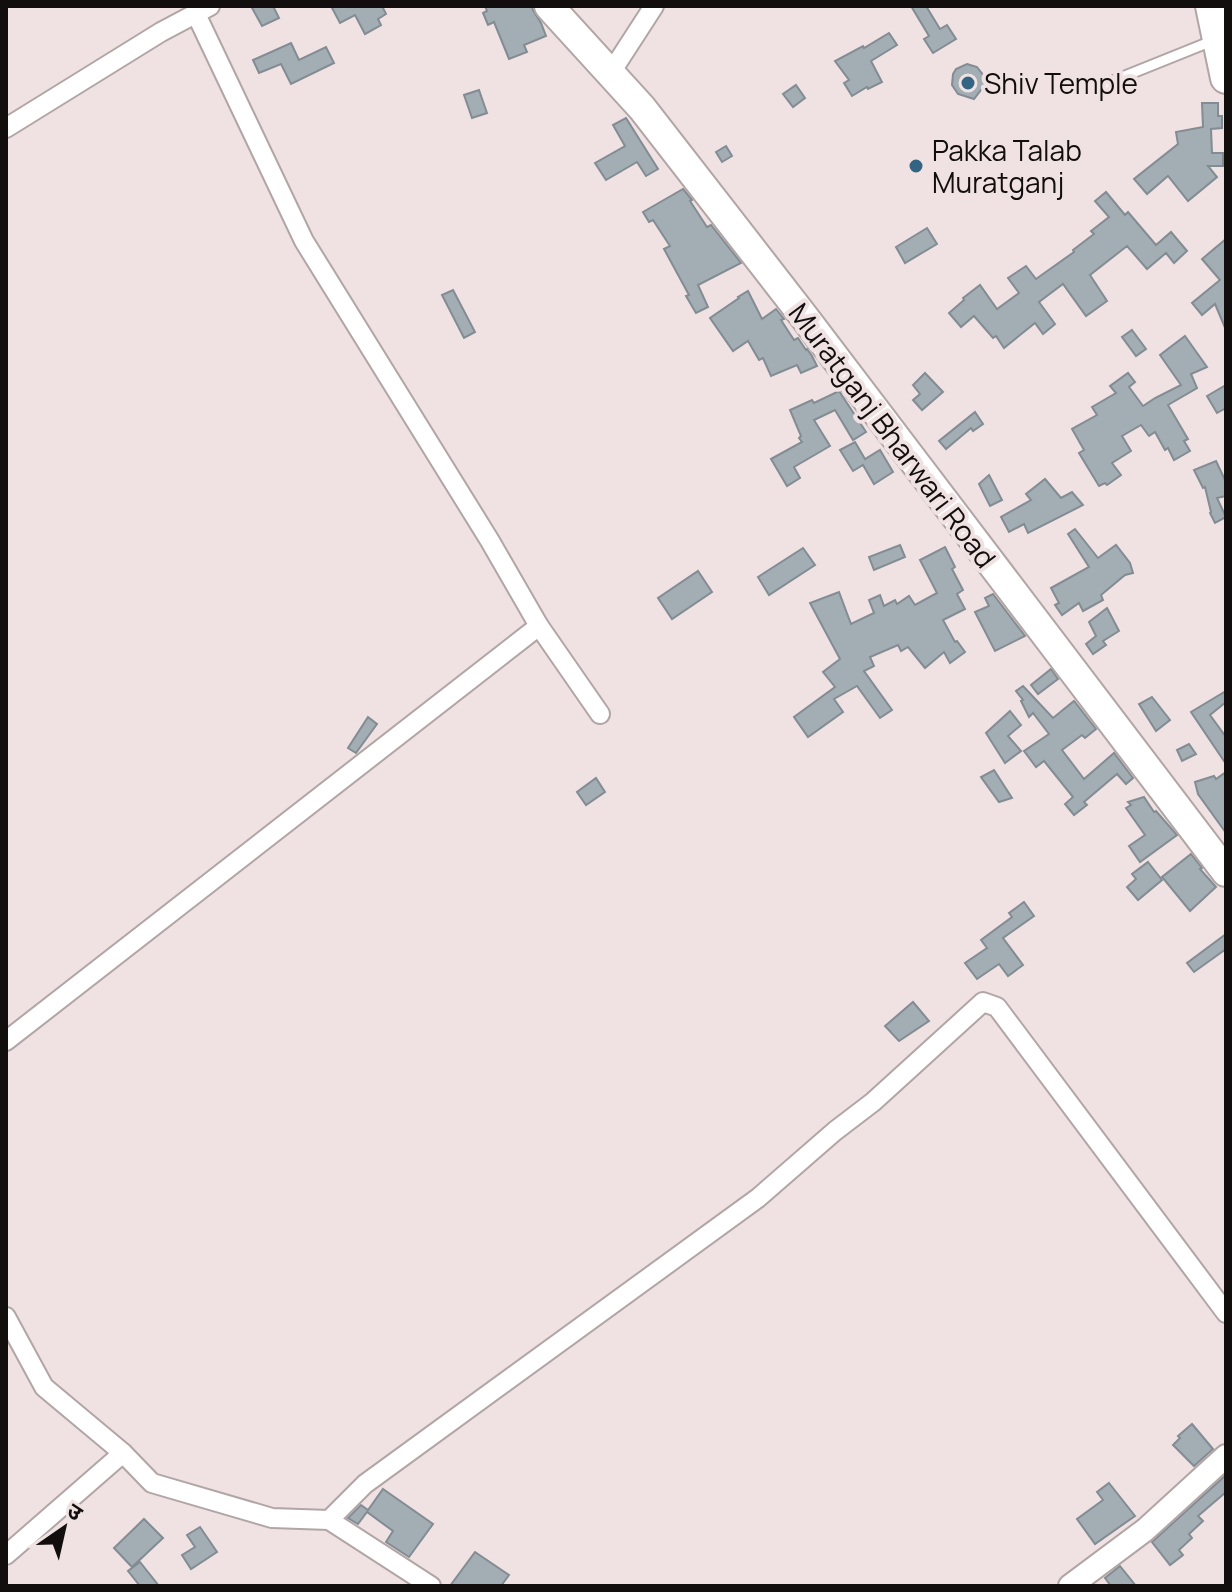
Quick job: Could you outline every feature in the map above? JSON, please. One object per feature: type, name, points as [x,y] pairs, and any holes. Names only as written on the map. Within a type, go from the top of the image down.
[{"type":"highway","points":[[1211,6],[1222,37],[1226,78]]},
{"type":"main road","name":"Muratganj Bharwari Road","points":[[549,6],[642,108],[1226,872]]},
{"type":"street","points":[[610,74],[654,6]]},
{"type":"street","points":[[6,128],[161,32],[203,10],[304,241],[490,541],[539,626],[600,714]]},
{"type":"street","points":[[6,1041],[539,626]]},
{"type":"street","points":[[329,1520],[365,1484],[758,1198],[873,1102],[983,1002],[997,1007],[1226,1313]]},
{"type":"street","points":[[6,1317],[44,1387],[123,1453],[152,1483],[272,1518],[329,1520],[431,1586]]},
{"type":"street","points":[[6,1555],[123,1453]]},
{"type":"street","points":[[1070,1586],[1145,1530],[1226,1456]]},
{"type":"lane","points":[[1100,86],[1222,37]]},
{"type":"building","points":[[251,6],[273,6],[279,18],[262,26]]},
{"type":"building","points":[[331,6],[382,6],[386,14],[378,19],[381,25],[365,34],[355,15],[340,23]]},
{"type":"building","points":[[485,6],[532,6],[546,36],[524,45],[527,52],[509,59],[494,22],[488,25],[483,13],[487,11]]},
{"type":"building","points":[[911,6],[926,6],[940,29],[947,25],[956,39],[933,53],[924,39],[929,36]]},
{"type":"building","points":[[889,33],[897,45],[871,61],[882,82],[852,96],[844,83],[849,80],[835,61]]},
{"type":"building","points":[[291,43],[299,60],[326,47],[334,63],[291,84],[281,64],[259,73],[253,60]]},
{"type":"building","name":"Shiv Temple","points":[[967,64],[977,67],[984,76],[984,86],[974,99],[958,94],[952,85],[956,69]]},
{"type":"building","points":[[796,85],[805,98],[793,107],[783,94]]},
{"type":"building","points":[[479,90],[487,113],[472,118],[464,95]]},
{"type":"building","points":[[1202,103],[1218,103],[1218,116],[1222,116],[1222,128],[1211,129],[1212,153],[1223,153],[1223,166],[1208,166],[1217,177],[1188,201],[1168,176],[1147,194],[1134,179],[1178,144],[1176,132],[1203,127]]},
{"type":"building","points":[[626,118],[658,169],[646,176],[637,162],[606,180],[595,163],[625,146],[613,125]]},
{"type":"building","points":[[726,146],[732,156],[722,162],[716,152]]},
{"type":"building","points":[[683,189],[707,227],[711,225],[741,263],[698,285],[708,307],[696,313],[664,249],[670,246],[653,220],[649,222],[643,212]]},
{"type":"building","points":[[1106,192],[1156,245],[1171,232],[1187,251],[1174,263],[1166,253],[1147,269],[1127,246],[1090,275],[1107,301],[1086,316],[1063,284],[1039,302],[1055,324],[1043,334],[1035,323],[1004,348],[974,316],[961,327],[949,313],[980,285],[997,309],[1019,293],[1008,278],[1026,266],[1036,279],[1074,252],[1094,234],[1091,231],[1109,217],[1095,201]]},
{"type":"building","points":[[927,228],[937,244],[905,263],[896,247]]},
{"type":"building","points":[[1226,239],[1226,330],[1215,304],[1202,315],[1192,303],[1220,280],[1202,259]]},
{"type":"building","points":[[453,290],[475,332],[464,338],[442,295]]},
{"type":"building","points":[[748,291],[762,319],[776,309],[794,340],[798,338],[817,366],[801,373],[797,365],[771,376],[763,358],[759,360],[748,341],[733,351],[710,318]]},
{"type":"building","points":[[1132,330],[1146,349],[1136,356],[1122,337]]},
{"type":"building","points":[[1185,336],[1207,367],[1191,374],[1197,388],[1168,405],[1188,439],[1184,441],[1190,451],[1174,460],[1155,432],[1149,436],[1141,425],[1122,436],[1131,451],[1112,463],[1121,475],[1107,485],[1099,486],[1079,453],[1084,450],[1072,429],[1097,415],[1092,407],[1116,393],[1110,386],[1128,373],[1135,382],[1129,387],[1143,406],[1181,385],[1160,355]]},
{"type":"building","points":[[925,373],[943,392],[922,410],[913,400],[920,394],[913,385]]},
{"type":"building","points":[[1226,385],[1226,408],[1217,413],[1207,396]]},
{"type":"building","points":[[839,391],[866,432],[853,440],[835,410],[814,420],[830,446],[794,467],[800,478],[787,486],[771,459],[802,442],[790,410]]},
{"type":"building","points":[[975,412],[983,424],[973,431],[971,428],[946,449],[939,441]]},
{"type":"building","points":[[855,442],[865,459],[880,450],[893,472],[874,484],[863,465],[853,471],[840,450]]},
{"type":"building","points":[[1216,461],[1226,482],[1226,496],[1217,498],[1226,517],[1215,523],[1205,487],[1194,470]]},
{"type":"building","points":[[989,475],[1002,500],[990,506],[979,484]]},
{"type":"building","points":[[1045,479],[1061,498],[1072,492],[1083,505],[1028,533],[1024,524],[1009,532],[1001,517],[1031,500],[1026,494]]},
{"type":"building","points":[[1075,529],[1098,558],[1116,545],[1130,563],[1133,573],[1125,575],[1101,595],[1103,600],[1083,611],[1079,603],[1062,615],[1055,605],[1059,603],[1051,588],[1089,567],[1068,534]]},
{"type":"building","points":[[900,545],[905,557],[874,570],[869,557]]},
{"type":"building","points":[[945,547],[963,590],[957,594],[965,609],[943,620],[955,642],[965,652],[950,663],[944,652],[925,668],[908,647],[901,651],[898,645],[870,657],[874,666],[864,671],[892,710],[880,718],[857,686],[834,699],[843,712],[808,737],[794,717],[835,687],[823,672],[840,659],[810,603],[839,592],[851,624],[874,613],[869,600],[880,595],[884,606],[895,600],[897,604],[909,596],[915,605],[937,593],[920,560]]},
{"type":"building","points":[[803,548],[815,565],[769,595],[758,577]]},
{"type":"building","points":[[698,571],[712,592],[672,619],[658,598]]},
{"type":"building","points":[[993,594],[1025,636],[995,651],[975,612],[989,606],[985,598]]},
{"type":"building","points":[[1107,608],[1119,631],[1103,641],[1106,645],[1093,654],[1086,644],[1096,636],[1089,622]]},
{"type":"building","points":[[1051,669],[1058,679],[1038,694],[1031,685]]},
{"type":"building","points":[[1023,686],[1053,718],[1074,701],[1096,729],[1062,750],[1084,779],[1114,753],[1133,778],[1126,784],[1117,774],[1084,802],[1087,805],[1074,815],[1065,804],[1073,797],[1044,761],[1036,767],[1024,751],[1049,734],[1033,713],[1029,717],[1016,691]]},
{"type":"building","points":[[1226,691],[1226,702],[1210,715],[1226,737],[1226,764],[1191,712]]},
{"type":"building","points":[[1152,697],[1170,720],[1156,731],[1139,704]]},
{"type":"building","points":[[1010,711],[1021,725],[1008,736],[1021,751],[1005,763],[986,733]]},
{"type":"building","points":[[368,717],[377,724],[356,753],[348,748]]},
{"type":"building","points":[[1189,744],[1196,754],[1182,761],[1177,750]]},
{"type":"building","points":[[994,770],[1012,798],[999,802],[981,777]]},
{"type":"building","points":[[1226,772],[1226,833],[1198,794],[1195,782],[1214,776],[1216,779]]},
{"type":"building","points":[[596,778],[605,792],[586,805],[577,792]]},
{"type":"building","points":[[1144,797],[1177,835],[1140,862],[1129,846],[1145,835],[1126,808],[1131,805],[1128,802]]},
{"type":"building","points":[[1191,854],[1216,887],[1190,911],[1162,877]]},
{"type":"building","points":[[1148,862],[1162,880],[1138,900],[1127,887],[1136,879],[1132,874]]},
{"type":"building","points":[[1024,902],[1034,916],[1003,938],[1023,965],[1008,976],[999,964],[977,979],[965,963],[987,948],[981,940],[1012,917],[1009,913]]},
{"type":"building","points":[[1226,934],[1226,949],[1194,972],[1187,963]]},
{"type":"building","points":[[913,1002],[929,1021],[899,1041],[885,1026]]},
{"type":"building","points":[[1192,1424],[1213,1449],[1194,1466],[1173,1445]]},
{"type":"building","points":[[1226,1475],[1226,1492],[1198,1516],[1203,1521],[1189,1534],[1192,1538],[1179,1550],[1183,1555],[1170,1565],[1152,1542]]},
{"type":"building","points":[[1109,1483],[1135,1516],[1095,1544],[1077,1519],[1103,1500],[1097,1492]]},
{"type":"building","points":[[383,1489],[433,1524],[409,1557],[386,1542],[393,1531],[367,1512],[358,1524],[348,1518],[361,1505],[368,1510]]},
{"type":"building","points":[[144,1519],[163,1538],[132,1567],[114,1548]]},
{"type":"building","points":[[200,1527],[217,1552],[191,1569],[182,1555],[195,1547],[187,1535]]},
{"type":"building","points":[[475,1552],[509,1575],[501,1586],[450,1586]]},
{"type":"building","points":[[140,1562],[159,1586],[140,1586],[128,1571]]},
{"type":"building","points":[[1120,1566],[1136,1586],[1111,1586],[1105,1578]]},
{"type":"place","name":"Shiv Temple","points":[[968,83]]},
{"type":"place","name":"Pakka Talab Muratganj","points":[[916,166]]}]
